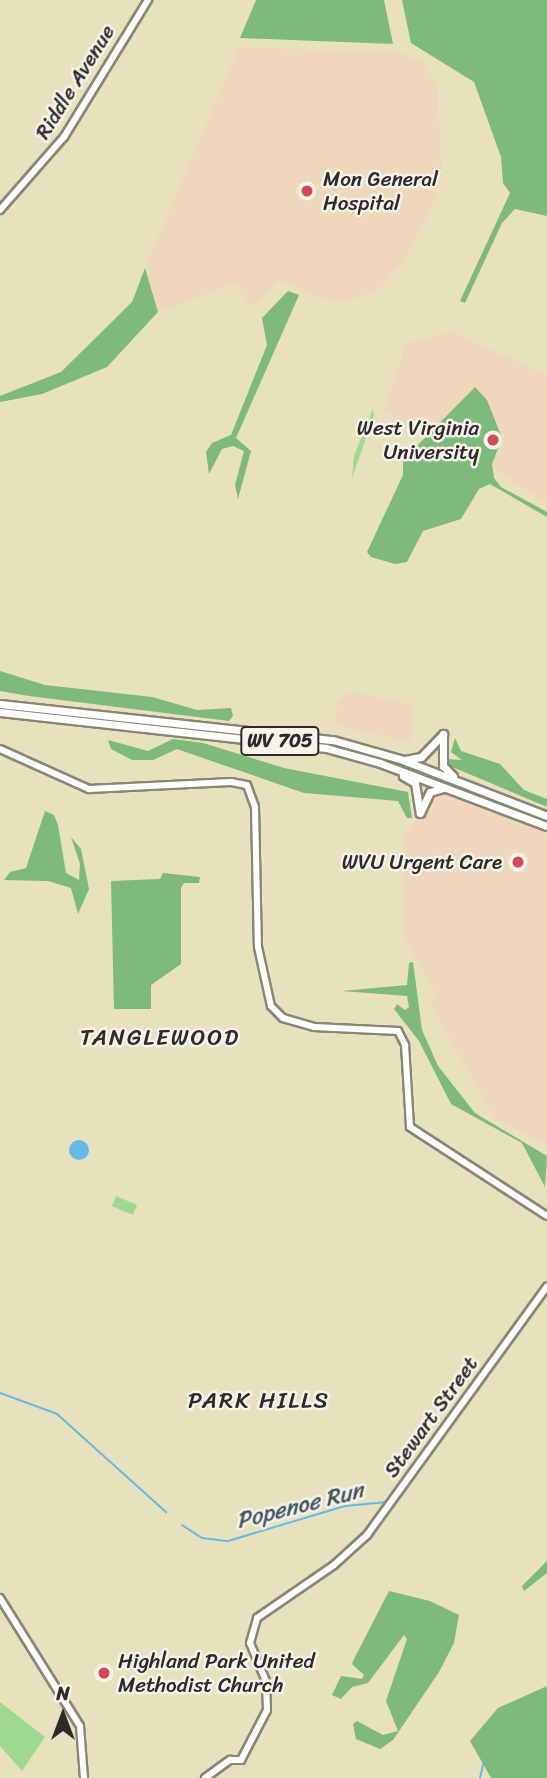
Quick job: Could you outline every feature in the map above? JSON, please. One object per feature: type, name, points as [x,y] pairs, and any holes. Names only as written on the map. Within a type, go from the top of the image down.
[{"type":"main road","name":"WV 705","points":[[0,704],[318,737],[400,760],[547,816]]},
{"type":"main road","name":"WV 705","points":[[0,712],[309,744],[364,758],[547,825]]},
{"type":"main road","points":[[400,760],[421,757],[443,734],[443,766],[472,786]]},
{"type":"main road","points":[[364,758],[411,779],[420,813],[430,792],[446,787]]},
{"type":"street","name":"Riddle Avenue","points":[[0,210],[64,137],[148,0]]},
{"type":"street","points":[[0,749],[38,769],[89,789],[231,782],[247,785],[255,807],[258,947],[271,1006],[290,1021],[314,1027],[398,1031],[405,1045],[410,1127],[547,1216]]},
{"type":"street","name":"Stewart Street","points":[[205,1778],[230,1759],[241,1760],[268,1704],[266,1681],[250,1643],[257,1618],[334,1565],[367,1535],[547,1286]]},
{"type":"street","points":[[0,1598],[80,1726],[85,1743],[84,1778]]},
{"type":"shaded area","name":"Mon General Hospital","points":[[239,47],[399,53],[422,61],[437,86],[442,175],[431,210],[401,265],[377,291],[342,303],[313,296],[279,279],[252,307],[234,284],[158,312],[147,285],[148,261]]},
{"type":"shaded area","name":"West Virginia University","points":[[452,332],[547,375],[547,504],[493,468],[384,412],[406,344]]},
{"type":"shaded area","points":[[351,692],[414,705],[410,742],[334,725],[338,700]]},
{"type":"shaded area","points":[[442,792],[547,833],[547,1146],[495,1118],[430,1004],[436,994],[405,940],[405,833]]},
{"type":"green space","points":[[256,0],[384,0],[393,44],[240,38]]},
{"type":"green space","points":[[402,0],[547,0],[547,216],[515,209],[502,223],[465,303],[460,301],[510,193],[503,183],[501,157],[474,82],[411,43]]},
{"type":"green space","points":[[145,268],[158,312],[107,367],[42,394],[0,402],[0,396],[61,372],[132,302]]},
{"type":"green space","points":[[288,291],[299,295],[236,438],[251,451],[238,499],[235,485],[244,451],[233,446],[222,449],[209,474],[206,452],[212,443],[231,435],[267,345],[262,318]]},
{"type":"green space","points":[[475,387],[487,400],[502,438],[492,464],[494,478],[501,487],[547,512],[547,517],[490,484],[479,489],[461,519],[423,531],[407,562],[395,564],[371,557],[367,552],[403,475],[403,460]]},
{"type":"green space","points":[[373,409],[374,415],[352,478],[354,456]]},
{"type":"green space","points":[[0,671],[45,685],[152,697],[197,710],[231,708],[233,716],[229,721],[0,691]]},
{"type":"green space","points":[[455,738],[461,751],[500,764],[524,790],[547,799],[547,807],[450,766],[446,759],[462,760],[451,752]]},
{"type":"green space","points":[[173,739],[203,743],[284,768],[408,792],[412,818],[407,818],[398,801],[304,793],[177,749],[153,760],[132,760],[111,749],[108,740],[148,751]]},
{"type":"green space","points":[[45,811],[54,815],[58,825],[66,873],[79,880],[80,864],[71,837],[81,849],[89,889],[78,914],[71,888],[48,881],[4,880],[10,872],[26,868]]},
{"type":"green space","points":[[163,873],[200,877],[199,883],[184,883],[181,888],[181,964],[151,985],[151,1009],[114,1009],[111,881],[160,879]]},
{"type":"green space","points":[[413,962],[422,1030],[438,1066],[475,1113],[547,1156],[545,1187],[522,1143],[451,1104],[419,1041],[394,1009],[397,1004],[405,1010],[409,1007],[407,996],[342,991],[407,985],[409,963]]},
{"type":"green space","points":[[116,1196],[137,1205],[133,1215],[112,1206]]},
{"type":"green space","points":[[547,1561],[547,1573],[524,1591],[522,1586]]},
{"type":"green space","points":[[389,1591],[430,1601],[459,1615],[454,1643],[439,1672],[393,1740],[380,1749],[356,1739],[353,1724],[357,1721],[383,1735],[398,1731],[386,1701],[407,1639],[404,1635],[368,1683],[352,1687],[341,1699],[332,1695],[341,1676],[362,1679],[364,1675],[352,1664]]},
{"type":"green space","points":[[547,1686],[547,1778],[491,1778],[470,1741],[498,1708]]},
{"type":"green space","points":[[0,1702],[45,1737],[22,1771],[0,1746]]},
{"type":"water","points":[[79,1140],[86,1143],[89,1150],[86,1157],[79,1160],[72,1157],[69,1150],[72,1143]]},
{"type":"waterway","name":"Popenoe Run","points":[[0,1393],[57,1414],[166,1512]]},
{"type":"waterway","name":"Popenoe Run","points":[[182,1525],[202,1538],[228,1541],[345,1506],[387,1502]]},
{"type":"waterway","points":[[480,1778],[484,1760]]},
{"type":"place","name":"Mon General Hospital","points":[[307,191]]},
{"type":"place","name":"West Virginia University","points":[[493,440]]},
{"type":"place","name":"WVU Urgent Care","points":[[518,862]]},
{"type":"place","name":"Highland Park United Methodist Church","points":[[104,1673]]},
{"type":"district","name":"TANGLEWOOD","points":[[160,1038]]},
{"type":"district","name":"PARK HILLS","points":[[259,1401]]}]
